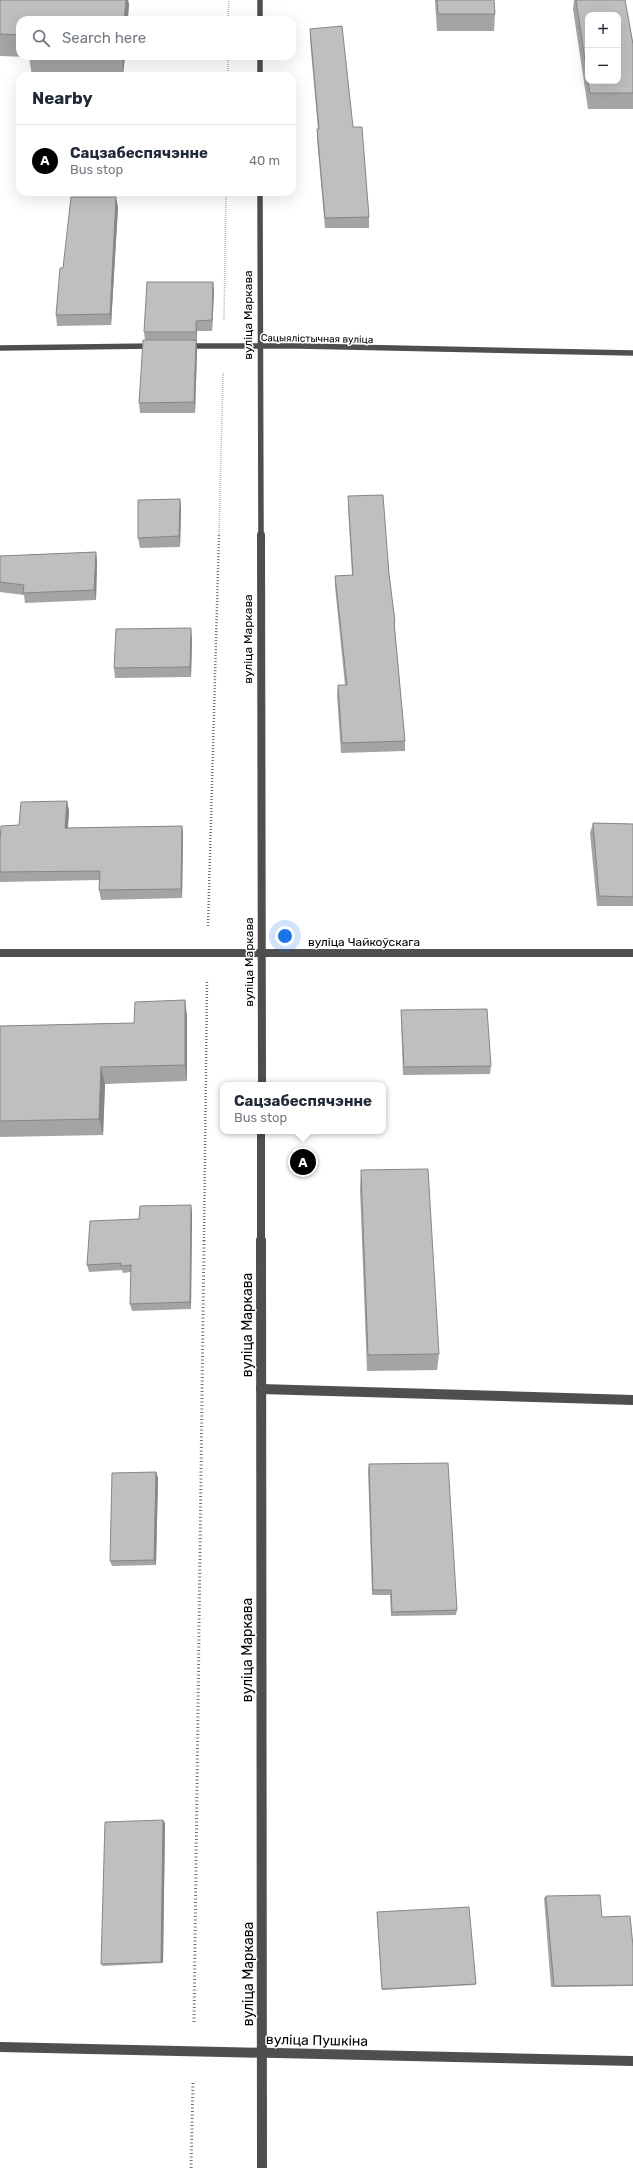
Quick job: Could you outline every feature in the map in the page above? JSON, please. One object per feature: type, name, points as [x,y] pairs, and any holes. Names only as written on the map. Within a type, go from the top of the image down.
[{"type":"street","points":[[260,0],[260,16]]},
{"type":"street","points":[[260,60],[260,72]]},
{"type":"street","name":"вуліца Маркава","points":[[260,196],[262,1082]]},
{"type":"street","name":"Сацыялістычная вуліца","points":[[178,346],[224,345],[633,353]]},
{"type":"street","points":[[0,348],[162,346]]},
{"type":"street","name":"вуліца Чайкоўскага","points":[[0,953],[633,954]]},
{"type":"street","name":"вуліца Маркава","points":[[261,1134],[262,2168]]},
{"type":"street","points":[[261,1389],[633,1400]]},
{"type":"street","name":"вуліца Пушкіна","points":[[0,2047],[633,2062]]},
{"type":"path","points":[[228,16],[229,0]]},
{"type":"path","points":[[228,60],[228,72]]},
{"type":"path","points":[[192,2168],[208,954],[224,345],[226,196]]},
{"type":"building","points":[[0,0],[126,0],[124,16],[16,16],[16,35],[0,34]]},
{"type":"building","points":[[437,0],[494,0],[495,14],[438,14]]},
{"type":"building","points":[[576,0],[625,0],[633,44],[633,93],[590,93],[588,84],[621,84],[621,12],[585,12],[585,60]]},
{"type":"building","points":[[342,26],[353,127],[362,127],[369,217],[325,218],[310,29]]},
{"type":"building","points":[[71,197],[116,197],[110,314],[56,315],[60,268],[63,268]]},
{"type":"building","points":[[147,282],[213,282],[212,320],[196,321],[196,332],[144,332]]},
{"type":"building","points":[[143,340],[196,340],[194,402],[139,403]]},
{"type":"building","points":[[383,495],[405,741],[342,743],[338,685],[347,685],[335,576],[353,575],[348,496]]},
{"type":"building","points":[[180,499],[179,536],[138,538],[138,500]]},
{"type":"building","points":[[96,552],[94,590],[23,593],[24,585],[0,582],[0,556]]},
{"type":"building","points":[[191,628],[190,667],[114,668],[116,629]]},
{"type":"building","points":[[67,801],[65,828],[182,826],[181,889],[99,890],[100,871],[0,872],[1,826],[19,825],[21,802]]},
{"type":"building","points":[[593,823],[633,824],[633,897],[599,896]]},
{"type":"building","points":[[185,1000],[185,1065],[101,1067],[99,1119],[0,1121],[0,1026],[134,1023],[135,1002]]},
{"type":"building","points":[[487,1009],[491,1066],[404,1067],[401,1010]]},
{"type":"building","points":[[428,1169],[439,1354],[368,1355],[361,1170]]},
{"type":"building","points":[[191,1205],[190,1302],[130,1304],[131,1265],[121,1266],[121,1263],[87,1265],[90,1221],[139,1219],[140,1206]]},
{"type":"building","points":[[448,1463],[457,1610],[392,1612],[391,1590],[373,1590],[369,1464]]},
{"type":"building","points":[[156,1472],[154,1560],[110,1561],[112,1473]]},
{"type":"building","points":[[163,1820],[161,1962],[101,1964],[105,1822]]},
{"type":"building","points":[[600,1895],[602,1917],[630,1916],[633,1946],[633,1985],[554,1986],[546,1896]]},
{"type":"building","points":[[469,1907],[476,1984],[382,1989],[377,1912]]},
{"type":"place","name":"Сацзабеспячэнне","points":[[303,1162]]}]
